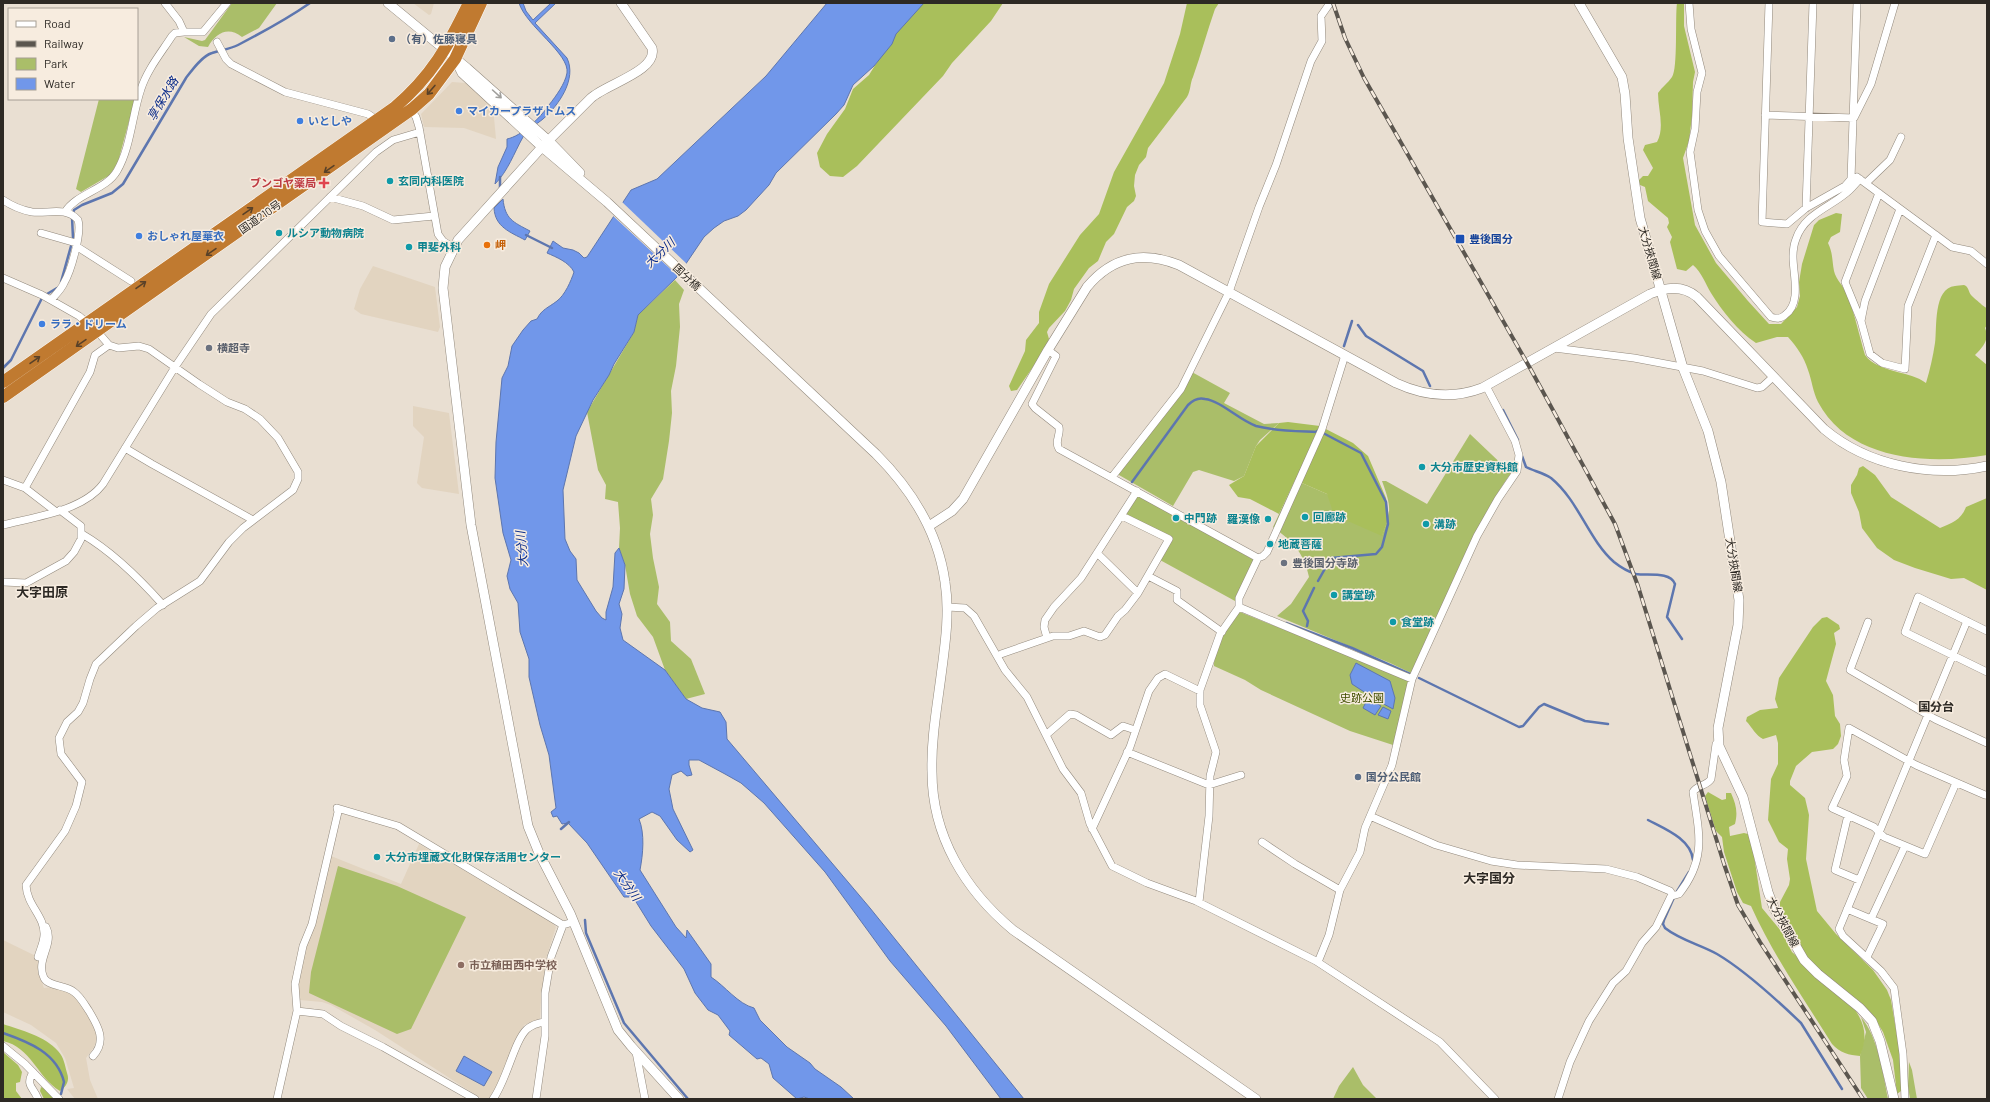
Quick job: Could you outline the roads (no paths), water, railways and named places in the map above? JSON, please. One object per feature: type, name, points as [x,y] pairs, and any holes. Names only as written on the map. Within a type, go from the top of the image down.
[{"type":"highway","name":"国道210号","points":[[5,379],[88,323],[405,99],[432,70],[445,50],[469,3]]},
{"type":"highway","name":"国道210号","points":[[3,397],[411,110],[429,94],[455,59],[481,3]]},
{"type":"street","points":[[165,3],[179,21],[184,32]]},
{"type":"street","points":[[70,214],[74,202],[111,178],[117,171],[125,150],[144,82],[172,36],[175,33],[203,32],[227,3]]},
{"type":"street","name":"国分橋","points":[[388,3],[467,68],[522,122],[886,464],[910,492],[929,526],[943,569],[947,607],[944,652],[932,750],[932,773],[935,805],[950,854],[979,898],[1013,930],[1256,1099]]},
{"type":"street","points":[[621,3],[651,46],[653,54],[650,60],[640,71],[596,94],[514,177],[464,233],[454,248],[444,272],[444,294],[474,544],[526,817],[539,853],[573,922],[615,1024],[622,1036],[679,1099]]},
{"type":"street","points":[[1112,477],[1181,389],[1229,292],[1259,207],[1282,150],[1311,61],[1322,41],[1321,16],[1330,3]]},
{"type":"street","name":"大分挾間線","points":[[1579,3],[1622,77],[1625,94],[1628,138],[1638,211],[1683,368],[1708,431],[1715,455],[1738,585],[1738,625],[1721,708],[1718,728],[1718,743],[1742,797],[1757,845],[1766,886],[1774,908],[1804,960],[1818,974],[1860,1008],[1872,1021],[1880,1041],[1894,1099]]},
{"type":"street","points":[[1689,3],[1691,29],[1702,73],[1697,92],[1695,129],[1690,152],[1698,210],[1705,231],[1719,256],[1771,317],[1782,318],[1790,311],[1794,304],[1794,250],[1801,228],[1809,218],[1845,195],[1890,160],[1901,138]]},
{"type":"street","points":[[1769,3],[1762,222],[1786,224],[1806,208],[1845,186],[1851,179],[1857,3]]},
{"type":"street","points":[[1806,208],[1813,3]]},
{"type":"street","points":[[1854,118],[1871,84],[1895,3]]},
{"type":"street","points":[[217,42],[226,59],[231,64],[285,92],[368,114],[377,120]]},
{"type":"street","points":[[411,110],[416,117],[420,132],[434,216],[439,236],[454,248]]},
{"type":"street","points":[[1765,115],[1854,118]]},
{"type":"street","points":[[3,525],[81,503],[95,494],[175,366],[209,317],[330,197],[385,145],[398,138],[420,132]]},
{"type":"street","points":[[1852,173],[1952,247],[1970,251],[1987,264]]},
{"type":"street","points":[[1879,193],[1846,282],[1861,321],[1870,354],[1882,363],[1905,369],[1908,306],[1936,235]]},
{"type":"street","points":[[330,197],[363,206],[393,220],[434,216]]},
{"type":"street","points":[[3,200],[24,210],[70,214],[79,225],[76,245],[66,280],[51,300]]},
{"type":"street","points":[[1861,321],[1865,301],[1900,209]]},
{"type":"street","points":[[41,234],[76,245],[131,281]]},
{"type":"street","points":[[929,526],[952,511],[963,499],[1078,298],[1093,279],[1110,266],[1128,258],[1148,257],[1172,262],[1400,385],[1426,394],[1457,394],[1486,386],[1650,294],[1660,290],[1680,288],[1693,294],[1831,435],[1867,455],[1897,465],[1936,471],[1965,470],[1987,466]]},
{"type":"street","points":[[3,278],[51,300],[79,316],[88,323],[109,345],[118,348],[134,346],[145,347],[227,402],[245,409],[264,422],[275,434],[290,455],[298,474],[297,485],[289,493],[253,520],[229,542],[200,581],[162,605],[136,626],[100,660],[90,679],[82,706],[67,722],[59,735],[61,754],[79,776],[82,785],[65,831],[26,885],[29,902],[46,926],[49,935],[41,965],[44,977],[48,982],[74,991],[97,1024],[100,1039],[98,1050],[93,1056]]},
{"type":"street","points":[[25,488],[90,372],[95,355],[109,345]]},
{"type":"street","points":[[1554,348],[1629,358],[1703,371],[1759,388],[1773,377]]},
{"type":"street","points":[[1048,350],[1056,356],[1033,402],[1033,406],[1058,427],[1059,432],[1057,443],[1059,449],[1258,558]]},
{"type":"street","points":[[1199,902],[1209,816],[1209,786],[1216,750],[1201,709],[1200,691],[1222,632],[1239,607],[1239,598],[1258,558],[1267,552],[1316,443],[1331,402],[1345,355]]},
{"type":"street","points":[[1318,962],[1329,935],[1340,890],[1360,852],[1365,828],[1392,766],[1412,679],[1477,536],[1498,499],[1514,476],[1518,465],[1519,455],[1515,441],[1486,386]]},
{"type":"street","points":[[125,448],[253,520]]},
{"type":"street","points":[[3,480],[25,488],[80,524],[82,534],[74,552],[66,561],[26,583],[3,582]]},
{"type":"street","points":[[1048,638],[1044,627],[1045,620],[1054,607],[1078,582],[1137,491]]},
{"type":"street","points":[[1001,654],[1048,638],[1069,636],[1084,632],[1104,636],[1138,593],[1169,539],[1122,516]]},
{"type":"street","points":[[82,534],[111,554],[142,582],[162,605]]},
{"type":"street","points":[[1097,553],[1138,593]]},
{"type":"street","points":[[1148,576],[1178,592],[1177,600],[1222,632]]},
{"type":"street","points":[[1987,631],[1918,597],[1905,632],[1987,672]]},
{"type":"street","points":[[947,607],[965,608],[974,616],[1006,670],[1027,697],[1064,769],[1081,793],[1092,829],[1108,860],[1116,869],[1158,888],[1199,902],[1235,922],[1318,962],[1440,1042],[1495,1099]]},
{"type":"street","points":[[1239,607],[1412,679]]},
{"type":"street","points":[[1905,1099],[1903,1054],[1895,993],[1888,980],[1867,957],[1843,936],[1839,929],[1967,621]]},
{"type":"street","points":[[1868,622],[1850,670],[1928,715],[1987,744]]},
{"type":"street","points":[[1092,829],[1127,752],[1149,691],[1161,675],[1165,674],[1200,691]]},
{"type":"street","points":[[1046,735],[1070,714],[1076,715],[1111,735],[1123,726],[1135,730]]},
{"type":"street","points":[[1956,783],[1925,854],[1884,837],[1874,827],[1832,808],[1847,776],[1844,760],[1848,728],[1908,761],[1985,795]]},
{"type":"street","points":[[1558,1099],[1570,1062],[1589,1021],[1613,983],[1626,971],[1642,943],[1656,927],[1672,896],[1679,894],[1696,868],[1698,832],[1693,792],[1696,788],[1709,783],[1711,780],[1714,751],[1716,744],[1718,743]]},
{"type":"street","points":[[1127,752],[1209,786],[1241,775]]},
{"type":"street","points":[[277,1099],[297,1011],[295,984],[304,946],[315,914],[338,814],[337,808],[398,826],[563,925],[573,922]]},
{"type":"street","points":[[1848,815],[1835,870],[1859,880]]},
{"type":"street","points":[[1370,816],[1436,845],[1487,860],[1513,865],[1612,870],[1646,880],[1670,891],[1672,896]]},
{"type":"street","points":[[1262,842],[1295,864],[1340,890]]},
{"type":"street","points":[[1871,919],[1905,846]]},
{"type":"street","points":[[1847,909],[1883,924],[1867,957]]},
{"type":"street","points":[[38,957],[44,937],[41,921]]},
{"type":"street","points":[[536,1099],[545,1036],[544,999],[550,962],[563,925]]},
{"type":"street","points":[[297,1011],[323,1014],[341,1026],[383,1047],[475,1099]]},
{"type":"street","points":[[493,1099],[504,1082],[516,1050],[526,1030],[534,1025],[544,1022]]},
{"type":"street","points":[[3,1046],[34,1072],[59,1099]]},
{"type":"street","points":[[636,1052],[645,1099]]},
{"type":"street","points":[[34,1072],[29,1080],[29,1083],[38,1099]]},
{"type":"water","points":[[519,3],[523,3],[526,11],[533,20],[551,3],[556,3],[535,23],[567,58],[570,74],[565,91],[555,107],[524,134],[507,168],[495,184],[498,167],[507,147],[507,139],[525,130],[541,115],[560,90],[567,73],[566,65],[562,57],[530,21],[523,12]]},
{"type":"water","name":"大分川","points":[[827,3],[924,3],[896,34],[892,44],[874,66],[853,85],[844,105],[836,114],[776,173],[769,185],[746,210],[738,216],[724,221],[704,237],[677,277],[638,315],[634,332],[593,400],[576,436],[563,490],[565,539],[570,551],[576,559],[577,580],[596,611],[606,620],[606,612],[613,587],[615,553],[619,548],[625,565],[624,589],[619,604],[622,614],[620,628],[623,640],[665,670],[686,699],[702,708],[720,712],[726,722],[727,739],[870,908],[1024,1099],[1001,1099],[946,1026],[890,961],[825,872],[764,803],[741,783],[699,760],[689,760],[692,775],[687,776],[681,771],[672,775],[669,789],[673,809],[693,850],[690,852],[677,840],[660,816],[652,812],[639,819],[643,844],[640,870],[676,927],[686,938],[687,930],[711,964],[711,977],[742,1003],[754,1008],[760,1020],[787,1047],[841,1087],[854,1099],[810,1099],[804,1097],[797,1099],[773,1078],[769,1064],[761,1058],[757,1059],[729,1035],[730,1031],[718,1015],[708,1010],[695,993],[684,969],[651,926],[633,897],[624,897],[587,843],[568,823],[562,824],[557,816],[553,817],[551,812],[556,808],[549,755],[540,725],[529,677],[529,659],[520,632],[518,603],[510,589],[507,576],[511,560],[503,533],[495,478],[496,442],[502,378],[508,366],[512,346],[523,330],[531,321],[537,319],[543,311],[563,295],[573,276],[574,272],[569,265],[547,253],[553,241],[563,248],[579,253],[584,258],[587,257],[631,190],[657,179],[766,76]]},
{"type":"water","points":[[503,199],[508,216],[519,225],[530,231],[525,240],[504,228],[497,220],[494,208]]},
{"type":"water","points":[[1356,663],[1390,681],[1395,698],[1393,709],[1352,684],[1350,675]]},
{"type":"water","points":[[1368,698],[1381,706],[1375,715],[1363,708]]},
{"type":"water","points":[[1383,707],[1391,711],[1388,719],[1378,715]]},
{"type":"water","points":[[464,1056],[492,1072],[484,1086],[456,1071]]},
{"type":"waterway","name":"享保水路","points":[[73,238],[72,217],[74,210],[82,205],[112,193],[123,184],[186,78],[201,60],[208,55],[235,46],[247,40],[284,20],[310,3]]},
{"type":"waterway","points":[[500,177],[500,190]]},
{"type":"waterway","points":[[526,235],[552,248]]},
{"type":"waterway","name":"享保水路","points":[[61,282],[71,246]]},
{"type":"waterway","name":"享保水路","points":[[47,294],[57,288]]},
{"type":"waterway","name":"享保水路","points":[[3,368],[11,360],[42,298]]},
{"type":"waterway","points":[[1344,346],[1352,321]]},
{"type":"waterway","points":[[1358,325],[1366,336],[1423,371],[1430,386]]},
{"type":"waterway","points":[[1132,482],[1188,405],[1194,400],[1202,398],[1211,400],[1243,420],[1256,426],[1271,429],[1317,431]]},
{"type":"waterway","points":[[1503,410],[1518,440]]},
{"type":"waterway","points":[[1318,581],[1331,558],[1376,554],[1382,547],[1388,524],[1386,502],[1361,453],[1323,433]]},
{"type":"waterway","points":[[1522,456],[1526,467],[1551,478],[1561,487],[1597,542],[1614,562],[1624,569],[1636,574],[1658,575],[1668,577],[1672,580],[1675,584],[1667,617],[1682,639]]},
{"type":"waterway","points":[[1307,626],[1308,621],[1303,611],[1314,588]]},
{"type":"waterway","points":[[1286,623],[1352,648],[1410,674]]},
{"type":"waterway","points":[[1419,678],[1519,727],[1523,726],[1539,707],[1544,704],[1585,721],[1608,724]]},
{"type":"waterway","points":[[1648,820],[1682,840],[1688,846],[1693,860]]},
{"type":"waterway","points":[[561,829],[569,822]]},
{"type":"waterway","points":[[1689,872],[1676,893],[1664,920],[1663,924],[1665,928],[1677,936],[1711,951],[1728,961],[1750,977],[1782,1005],[1801,1023],[1842,1089]]},
{"type":"waterway","points":[[585,920],[586,933],[624,1023],[688,1099]]},
{"type":"waterway","name":"享保水路","points":[[3,1033],[23,1040],[41,1050],[55,1063],[64,1082],[61,1094]]},
{"type":"railway","points":[[1333,3],[1345,38],[1364,78],[1530,368],[1615,524],[1638,586],[1738,905],[1760,942],[1863,1099]]},
{"type":"place","name":"（有）佐藤寝具","points":[[392,39]]},
{"type":"place","name":"マイカープラザトムス","points":[[459,111]]},
{"type":"place","name":"いとしや","points":[[300,121]]},
{"type":"place","name":"玄同内科医院","points":[[390,181]]},
{"type":"place","name":"ブンゴヤ薬局","points":[[324,183]]},
{"type":"place","name":"ルシア動物病院","points":[[279,233]]},
{"type":"place","name":"おしゃれ屋華衣","points":[[139,236]]},
{"type":"place","name":"豊後国分","points":[[1460,239]]},
{"type":"place","name":"岬","points":[[487,245]]},
{"type":"place","name":"甲斐外科","points":[[409,247]]},
{"type":"place","name":"ララ・ドリーム","points":[[42,324]]},
{"type":"place","name":"横超寺","points":[[209,348]]},
{"type":"place","name":"大分市歴史資料館","points":[[1422,467]]},
{"type":"place","name":"回廊跡","points":[[1305,517]]},
{"type":"place","name":"中門跡","points":[[1176,518]]},
{"type":"place","name":"羅漢像","points":[[1268,519]]},
{"type":"place","name":"溝跡","points":[[1426,524]]},
{"type":"place","name":"地蔵菩薩","points":[[1270,544]]},
{"type":"place","name":"豊後国分寺跡","points":[[1284,563]]},
{"type":"place","name":"講堂跡","points":[[1334,595]]},
{"type":"place","name":"食堂跡","points":[[1393,622]]},
{"type":"place","name":"国分公民館","points":[[1358,777]]},
{"type":"place","name":"大分市埋蔵文化財保存活用センター","points":[[377,857]]},
{"type":"place","name":"市立稙田西中学校","points":[[461,965]]},
{"type":"district","name":"大字田原","points":[[42,592]]},
{"type":"district","name":"国分台","points":[[1936,707]]},
{"type":"district","name":"大字国分","points":[[1489,878]]},
{"type":"park label","name":"史跡公園","points":[[1362,698]]}]
